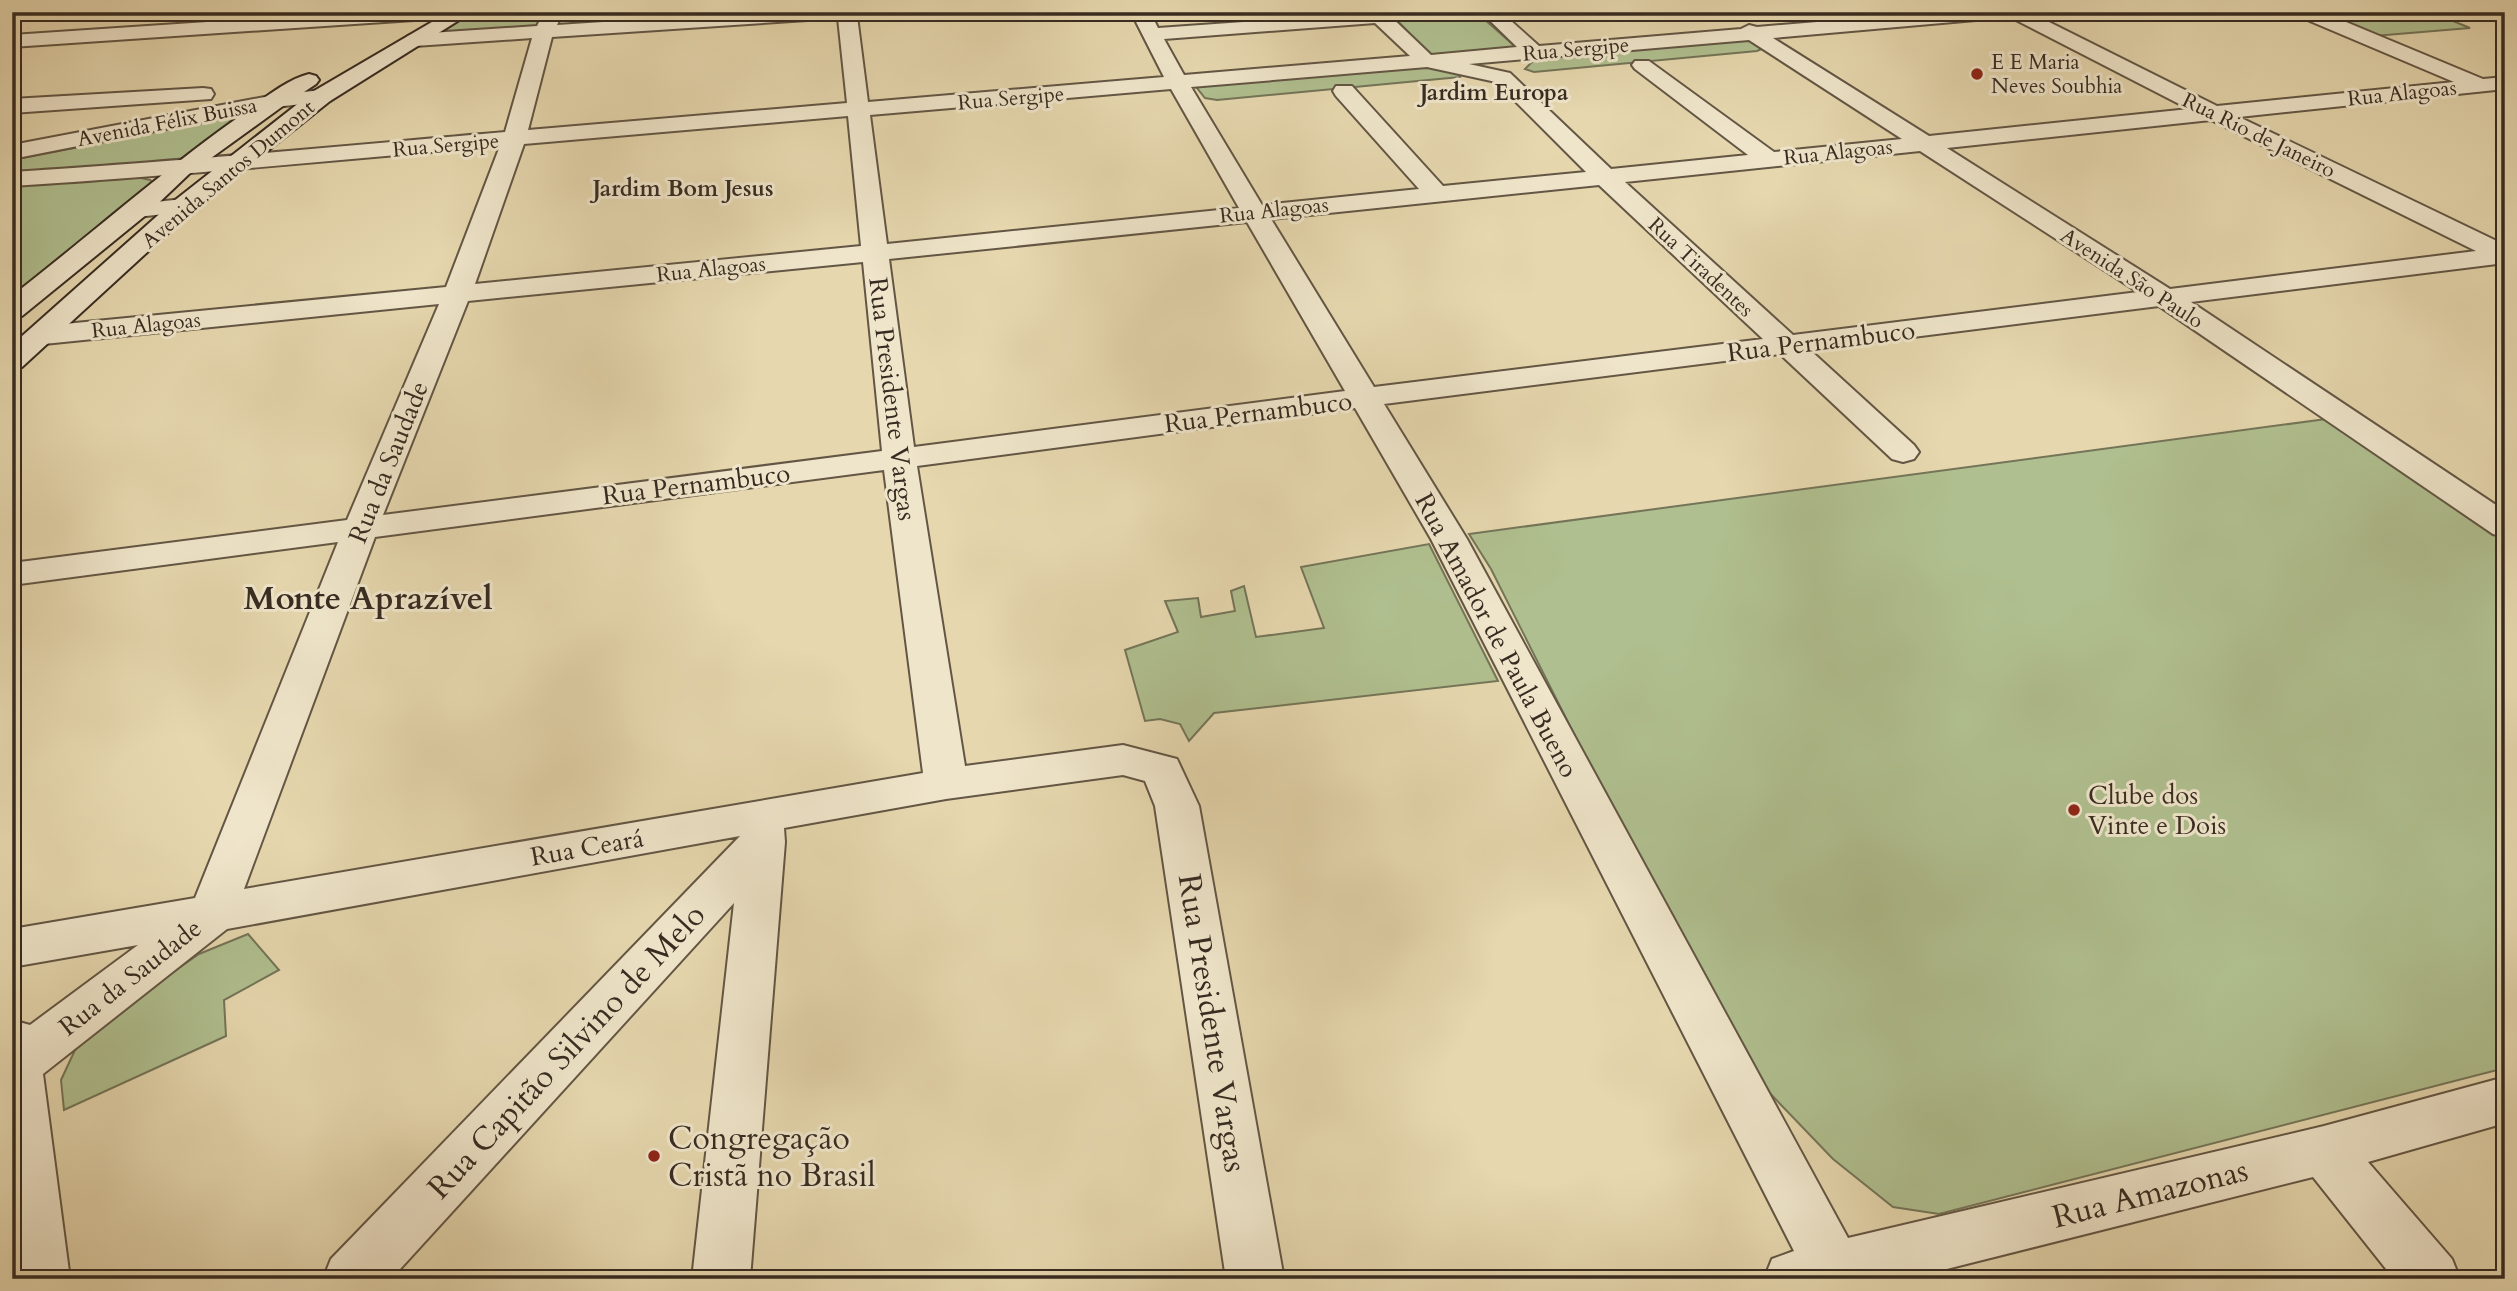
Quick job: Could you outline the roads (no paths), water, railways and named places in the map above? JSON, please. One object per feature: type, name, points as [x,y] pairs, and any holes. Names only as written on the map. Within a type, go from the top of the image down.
[{"type":"street","name":"Avenida Santos Dumont","points":[[12,361],[44,335],[183,206],[242,162],[322,96],[463,12]]},
{"type":"street","points":[[415,40],[548,22],[848,12]]},
{"type":"street","name":"Rua Presidente Vargas","points":[[848,12],[899,457],[946,784]]},
{"type":"street","points":[[1146,23],[1376,14],[1426,61],[1503,77],[1527,52],[1490,12]]},
{"type":"street","name":"Rua Sergipe","points":[[12,179],[181,169],[861,111],[1195,97],[1426,61],[1527,52],[1750,45],[2012,12]]},
{"type":"street","name":"Rua Rio de Janeiro","points":[[2012,12],[2505,255]]},
{"type":"street","points":[[2305,12],[2493,84],[2505,95]]},
{"type":"street","name":"Avenida Santos Dumont","points":[[12,310],[137,210],[181,169],[275,101],[416,13]]},
{"type":"street","points":[[12,41],[416,13]]},
{"type":"street","name":"Avenida São Paulo","points":[[1728,18],[1750,45],[1784,53],[2164,297],[2505,527]]},
{"type":"street","name":"Rua da Saudade","points":[[14,1052],[211,915],[361,527],[457,295],[514,140],[548,22]]},
{"type":"street","name":"Rua Amador de Paula Bueno","points":[[1146,23],[1195,97],[1254,212],[1449,539],[1826,1277]]},
{"type":"street","name":"Rua Sergipe","points":[[1667,63],[1635,66],[1768,159]]},
{"type":"street","name":"Rua Sergipe","points":[[1437,83],[1531,75]]},
{"type":"street","name":"Rua Tiradentes","points":[[1503,77],[1604,176],[1903,452]]},
{"type":"street","name":"Rua Alagoas","points":[[44,335],[875,253],[2493,84]]},
{"type":"street","points":[[12,106],[296,88]]},
{"type":"street","points":[[1319,94],[1371,89]]},
{"type":"street","points":[[1344,91],[1436,193]]},
{"type":"street","name":"Avenida Félix Buissa","points":[[12,152],[275,101],[322,96]]},
{"type":"street","points":[[137,210],[183,206]]},
{"type":"street","name":"Rua Pernambuco","points":[[12,573],[899,457],[2505,255]]},
{"type":"street","name":"Rua Ceará","points":[[12,948],[762,829],[946,784],[1123,760],[1162,770]]},
{"type":"street","name":"Rua Presidente Vargas","points":[[1162,770],[1177,806],[1255,1279]]},
{"type":"street","points":[[721,1279],[762,829]]},
{"type":"street","name":"Rua Capitão Silvino de Melo","points":[[352,1279],[762,829]]},
{"type":"street","points":[[14,1052],[40,1279]]},
{"type":"street","name":"Rua Amazonas","points":[[1826,1277],[2323,1150],[2505,1100]]},
{"type":"street","points":[[2323,1150],[2431,1279]]},
{"type":"place","name":"E E Maria Neves Soubhia","points":[[1977,74]]},
{"type":"place","name":"Clube dos Vinte e Dois","points":[[2074,810]]},
{"type":"place","name":"Congregação Cristã no Brasil","points":[[654,1156]]},
{"type":"district","name":"Jardim Europa","points":[[1494,92]]},
{"type":"district","name":"Jardim Bom Jesus","points":[[683,188]]},
{"type":"district","name":"Monte Aprazível","points":[[368,597]]}]
